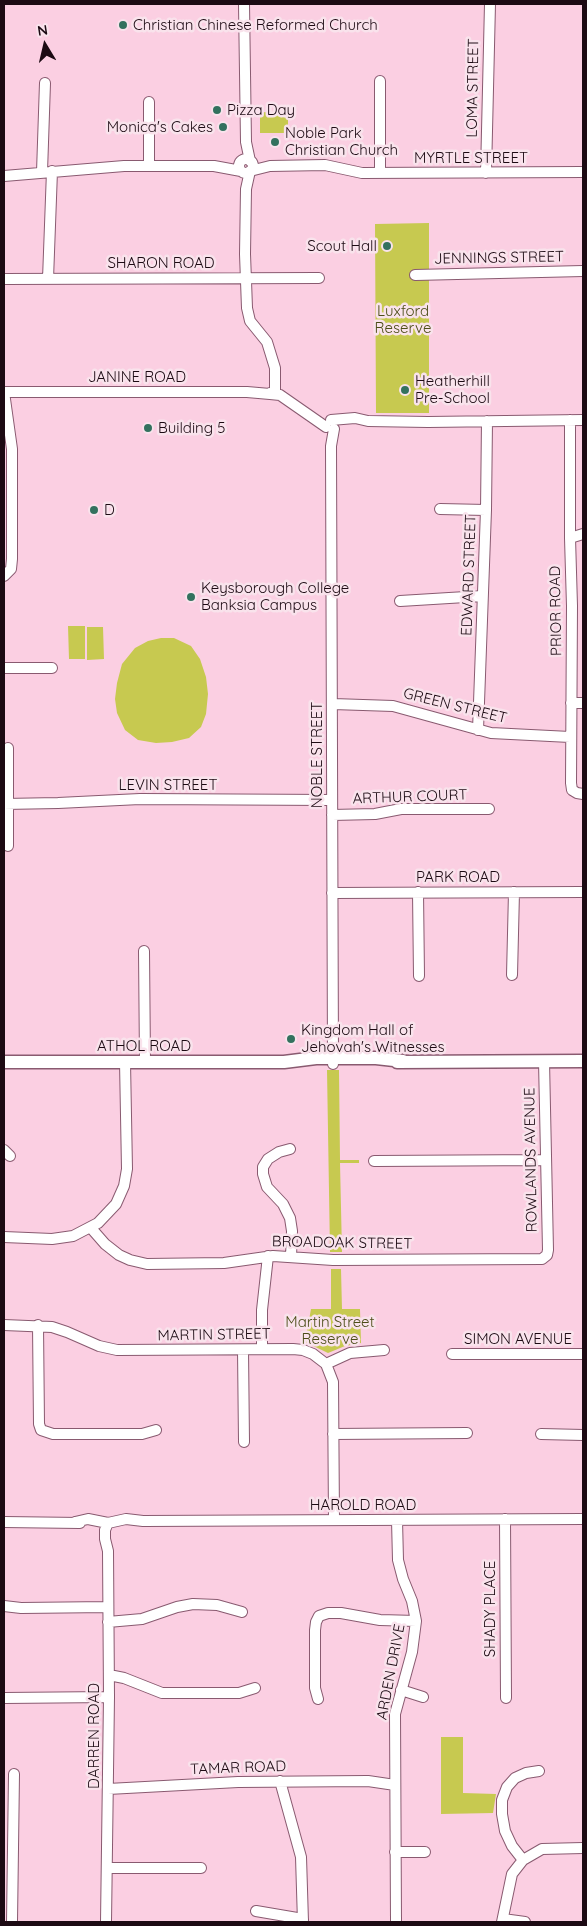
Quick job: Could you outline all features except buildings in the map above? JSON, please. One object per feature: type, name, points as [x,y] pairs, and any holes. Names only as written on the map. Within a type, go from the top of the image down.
[{"type":"main road","name":"ATHOL ROAD","points":[[4,1062],[284,1062],[307,1064],[334,1061],[376,1064],[404,1061],[583,1061]]},
{"type":"street","points":[[244,4],[245,254],[248,314],[253,325],[267,342],[273,364],[273,392],[331,425],[368,421],[583,420]]},
{"type":"street","name":"LOMA STREET","points":[[486,172],[490,4]]},
{"type":"street","points":[[380,81],[380,172]]},
{"type":"street","points":[[45,83],[48,279]]},
{"type":"street","points":[[149,102],[149,166]]},
{"type":"street","name":"MYRTLE STREET","points":[[4,176],[97,167],[149,166],[325,165],[362,174],[380,172],[583,172]]},
{"type":"street","name":"JENNINGS STREET","points":[[415,275],[583,271]]},
{"type":"street","name":"SHARON ROAD","points":[[4,280],[319,278]]},
{"type":"street","points":[[4,392],[12,449],[8,487],[11,569],[4,576]]},
{"type":"street","name":"JANINE ROAD","points":[[4,392],[273,392]]},
{"type":"street","name":"PRIOR ROAD","points":[[570,420],[571,783],[572,790],[577,794],[583,794]]},
{"type":"street","name":"EDWARD STREET","points":[[478,730],[486,510],[487,421]]},
{"type":"street","name":"NOBLE STREET","points":[[331,425],[334,1061]]},
{"type":"street","points":[[440,509],[486,510]]},
{"type":"street","points":[[570,538],[583,534]]},
{"type":"street","points":[[400,601],[482,596]]},
{"type":"street","points":[[572,606],[583,606]]},
{"type":"street","points":[[4,668],[52,668]]},
{"type":"street","points":[[571,704],[583,703]]},
{"type":"street","name":"GREEN STREET","points":[[332,704],[393,706],[478,730],[505,735],[570,737]]},
{"type":"street","points":[[8,748],[6,804],[8,846]]},
{"type":"street","name":"LEVIN STREET","points":[[6,804],[140,799],[332,800]]},
{"type":"street","name":"ARTHUR COURT","points":[[332,815],[375,814],[401,810],[490,809]]},
{"type":"street","name":"PARK ROAD","points":[[332,892],[583,892]]},
{"type":"street","points":[[418,892],[419,976]]},
{"type":"street","points":[[512,975],[514,892]]},
{"type":"street","points":[[144,951],[145,1062]]},
{"type":"street","name":"ROWLANDS AVENUE","points":[[544,1061],[548,1250],[545,1257]]},
{"type":"street","points":[[4,1237],[60,1238],[73,1236],[91,1228],[106,1217],[116,1204],[122,1192],[128,1162],[125,1062]]},
{"type":"street","points":[[290,1149],[279,1152],[268,1159],[263,1174],[265,1183],[283,1204],[290,1218],[292,1231],[291,1257]]},
{"type":"street","points":[[374,1161],[546,1160]]},
{"type":"street","name":"BROADOAK STREET","points":[[91,1228],[119,1255],[138,1263],[156,1265],[224,1264],[268,1256],[333,1260],[539,1260],[545,1257]]},
{"type":"street","points":[[262,1349],[262,1310],[268,1256]]},
{"type":"street","name":"MARTIN STREET","points":[[4,1325],[38,1325],[59,1329],[99,1346],[117,1350],[303,1350],[314,1354],[326,1364]]},
{"type":"street","points":[[38,1325],[39,1424],[41,1430],[48,1434],[142,1434],[156,1430]]},
{"type":"street","points":[[243,1350],[244,1442]]},
{"type":"street","points":[[334,1520],[333,1382],[326,1364],[355,1352],[384,1350]]},
{"type":"street","name":"SIMON AVENUE","points":[[452,1354],[583,1354]]},
{"type":"street","points":[[334,1434],[466,1434]]},
{"type":"street","points":[[542,1434],[583,1435]]},
{"type":"street","name":"HAROLD ROAD","points":[[4,1522],[75,1522],[92,1519],[108,1527],[126,1519],[143,1522],[583,1519]]},
{"type":"street","name":"SHADY PLACE","points":[[505,1519],[506,1698]]},
{"type":"street","name":"ARDEN DRIVE","points":[[396,1520],[398,1560],[402,1579],[412,1601],[416,1621],[412,1652],[395,1714],[396,1922]]},
{"type":"street","name":"DARREN ROAD","points":[[106,1922],[109,1697],[108,1551],[111,1540],[108,1527]]},
{"type":"street","points":[[108,1622],[142,1620],[177,1607],[192,1604],[217,1605],[242,1612]]},
{"type":"street","points":[[4,1606],[21,1608],[108,1608]]},
{"type":"street","points":[[318,1699],[315,1688],[315,1630],[319,1616],[328,1613],[341,1613],[380,1620],[416,1621]]},
{"type":"street","points":[[109,1676],[124,1678],[156,1692],[169,1694],[238,1693],[255,1688]]},
{"type":"street","points":[[402,1690],[423,1697]]},
{"type":"street","points":[[4,1698],[109,1697]]},
{"type":"street","points":[[523,1860],[512,1846],[505,1831],[502,1800],[507,1787],[515,1778],[526,1773],[539,1771]]},
{"type":"street","points":[[12,1922],[14,1774]]},
{"type":"street","points":[[256,1911],[303,1920],[301,1857],[280,1781]]},
{"type":"street","name":"TAMAR ROAD","points":[[108,1789],[230,1782],[395,1781]]},
{"type":"street","points":[[525,1922],[503,1921],[512,1874],[523,1860],[542,1849],[583,1848]]},
{"type":"street","points":[[395,1852],[425,1852]]},
{"type":"street","points":[[107,1868],[201,1868]]},
{"type":"green space","points":[[260,112],[288,113],[288,133],[260,133]]},
{"type":"green space","name":"Luxford Reserve","points":[[429,223],[429,413],[376,413],[375,224]]},
{"type":"green space","points":[[68,626],[85,626],[85,659],[69,659]]},
{"type":"green space","points":[[87,627],[103,627],[104,659],[87,660]]},
{"type":"green space","points":[[174,638],[191,646],[200,659],[206,677],[208,694],[206,714],[201,727],[189,738],[156,743],[138,740],[125,730],[117,713],[115,699],[122,664],[135,648],[148,641]]},
{"type":"green space","points":[[327,1070],[339,1070],[340,1160],[359,1160],[359,1163],[340,1163],[342,1252],[330,1252]]},
{"type":"green space","name":"Martin Street Reserve","points":[[331,1269],[341,1269],[342,1309],[360,1309],[361,1343],[345,1346],[328,1353],[305,1342],[311,1309],[331,1309]]},
{"type":"green space","points":[[441,1737],[463,1737],[463,1793],[496,1794],[493,1813],[441,1814]]},
{"type":"place","name":"Christian Chinese Reformed Church","points":[[123,25]]},
{"type":"place","name":"Pizza Day","points":[[217,110]]},
{"type":"place","name":"Monica's Cakes","points":[[223,127]]},
{"type":"place","name":"Noble Park Christian Church","points":[[275,142]]},
{"type":"place","name":"Scout Hall","points":[[387,246]]},
{"type":"place","name":"Heatherhill Pre-School","points":[[405,390]]},
{"type":"place","name":"Building 5","points":[[148,428]]},
{"type":"place","name":"D","points":[[94,510]]},
{"type":"place","name":"Keysborough College Banksia Campus","points":[[191,597]]},
{"type":"place","name":"Kingdom Hall of Jehovah's Witnesses","points":[[291,1039]]}]
